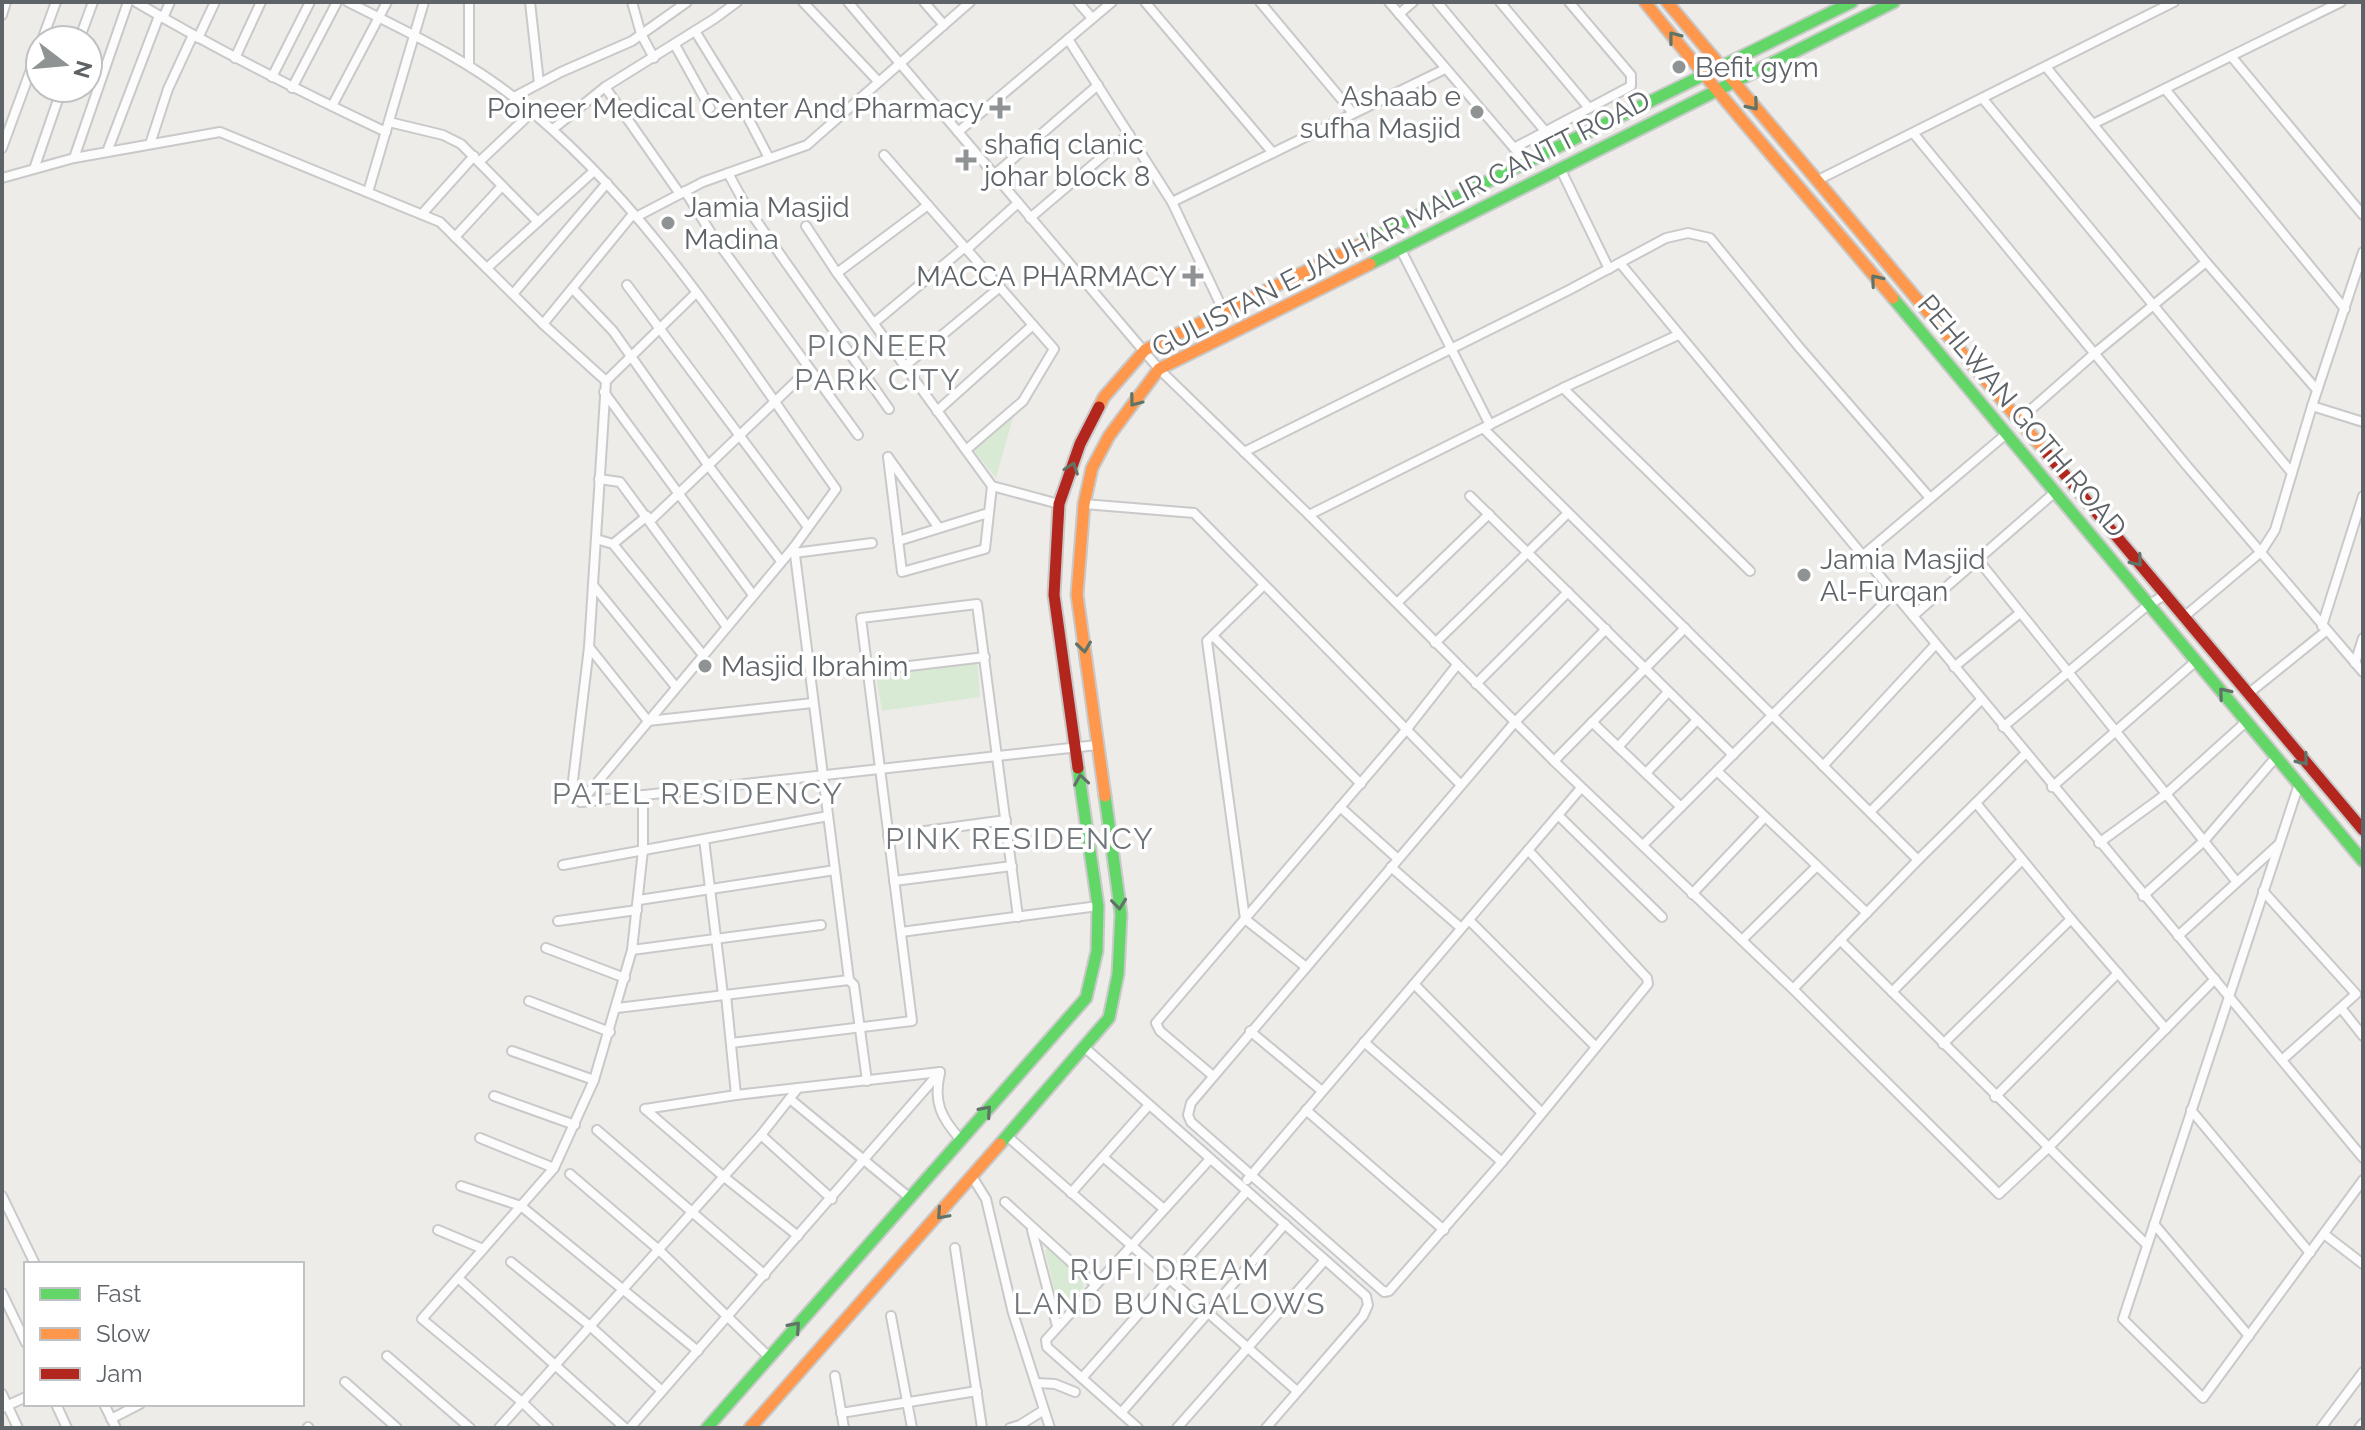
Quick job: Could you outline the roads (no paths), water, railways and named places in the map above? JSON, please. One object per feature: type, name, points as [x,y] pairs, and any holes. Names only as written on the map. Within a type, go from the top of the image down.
[{"type":"main road","name":"PEHLWAN GOTH ROAD","points":[[1645,2],[1716,92],[1784,168],[2363,861]]},
{"type":"main road","name":"PEHLWAN GOTH ROAD","points":[[1667,2],[2363,830]]},
{"type":"main road","name":"GULISTAN E JAUHAR MALIR CANTT ROAD","points":[[707,1428],[1086,998],[1097,951],[1098,906],[1054,595],[1059,504],[1080,444],[1104,397],[1145,350],[1852,2]]},
{"type":"main road","name":"GULISTAN E JAUHAR MALIR CANTT ROAD","points":[[750,1428],[973,1178],[1109,1018],[1118,974],[1121,914],[1077,595],[1084,504],[1092,468],[1109,436],[1159,369],[1894,2]]},
{"type":"street","points":[[2,15],[6,2]]},
{"type":"street","points":[[48,24],[56,2]]},
{"type":"street","points":[[85,24],[93,2]]},
{"type":"street","points":[[74,158],[128,2]]},
{"type":"street","points":[[136,2],[195,37],[332,106],[388,127],[452,138],[538,222]]},
{"type":"street","points":[[107,152],[161,17],[170,2]]},
{"type":"street","points":[[150,144],[168,89],[215,2]]},
{"type":"street","points":[[235,58],[261,2]]},
{"type":"street","points":[[272,77],[310,2]]},
{"type":"street","points":[[292,88],[337,2]]},
{"type":"street","points":[[348,2],[469,65],[553,129],[607,183],[696,293],[836,489],[794,550],[781,561],[581,802]]},
{"type":"street","points":[[332,106],[387,2]]},
{"type":"street","points":[[368,192],[424,2]]},
{"type":"street","points":[[469,2],[469,65]]},
{"type":"street","points":[[530,2],[539,83]]},
{"type":"street","points":[[632,2],[641,34],[654,58]]},
{"type":"street","points":[[514,97],[641,34],[687,2]]},
{"type":"street","points":[[553,129],[605,87],[675,45],[737,2]]},
{"type":"street","points":[[803,2],[878,81]]},
{"type":"street","points":[[848,2],[1159,369],[1581,788],[1793,989],[1999,1194],[2215,979]]},
{"type":"street","points":[[924,2],[944,25]]},
{"type":"street","points":[[543,324],[634,215],[728,173],[807,145],[970,2]]},
{"type":"street","points":[[1078,2],[1092,18]]},
{"type":"street","points":[[958,132],[1112,2]]},
{"type":"street","points":[[1145,2],[1273,153]]},
{"type":"street","points":[[1260,2],[1353,113]]},
{"type":"street","points":[[1389,2],[1526,162]]},
{"type":"street","points":[[1399,14],[1413,2]]},
{"type":"street","points":[[1437,2],[1545,131]]},
{"type":"street","points":[[1500,2],[1589,108]]},
{"type":"street","points":[[1514,148],[1631,86],[1633,79],[1569,2]]},
{"type":"street","points":[[2093,124],[2341,2]]},
{"type":"street","points":[[1816,181],[2170,3]]},
{"type":"street","points":[[695,31],[745,112],[769,158]]},
{"type":"street","points":[[1068,39],[1172,202],[1224,312]]},
{"type":"street","points":[[675,45],[710,108]]},
{"type":"street","points":[[2231,56],[2363,215]]},
{"type":"street","points":[[2046,67],[2206,262],[2317,390]]},
{"type":"street","points":[[1172,202],[1445,69]]},
{"type":"street","points":[[994,175],[1098,85]]},
{"type":"street","points":[[605,87],[858,435]]},
{"type":"street","points":[[2,148],[24,89]]},
{"type":"street","points":[[2165,89],[2345,309]]},
{"type":"street","points":[[1983,99],[2292,473]]},
{"type":"street","points":[[34,169],[56,104]]},
{"type":"street","points":[[422,214],[476,159],[532,112]]},
{"type":"street","points":[[2,178],[74,158],[220,132],[440,222],[543,324],[606,381]]},
{"type":"street","points":[[1030,218],[1129,134]]},
{"type":"street","points":[[1914,134],[2363,672]]},
{"type":"street","points":[[884,155],[1054,349],[1023,401],[966,450]]},
{"type":"street","points":[[1560,168],[1609,269]]},
{"type":"street","points":[[487,268],[594,171]]},
{"type":"street","points":[[728,173],[746,206],[889,409]]},
{"type":"street","points":[[513,294],[607,183]]},
{"type":"street","points":[[455,237],[502,186]]},
{"type":"street","points":[[874,323],[1018,203]]},
{"type":"street","points":[[837,273],[928,205]]},
{"type":"street","points":[[806,226],[992,486],[1059,504]]},
{"type":"street","points":[[1244,452],[1666,238],[1688,233],[1710,238],[1799,347],[1930,498]]},
{"type":"street","points":[[1401,250],[1452,349],[1487,427],[1568,513],[1918,860]]},
{"type":"street","points":[[2185,616],[2261,552],[2275,530],[2363,252]]},
{"type":"street","points":[[2019,420],[2206,262]]},
{"type":"street","points":[[1620,263],[2363,1158]]},
{"type":"street","points":[[627,285],[808,527]]},
{"type":"street","points":[[905,366],[1000,287]]},
{"type":"street","points":[[573,289],[613,331],[781,561]]},
{"type":"street","points":[[581,802],[572,789],[589,647],[606,381],[696,293]]},
{"type":"street","points":[[937,411],[1033,325]]},
{"type":"street","points":[[1309,515],[1563,388],[1678,335]]},
{"type":"street","points":[[613,544],[678,494],[809,369]]},
{"type":"street","points":[[1563,388],[1750,571]]},
{"type":"street","points":[[604,391],[753,595]]},
{"type":"street","points":[[2312,406],[2363,422]]},
{"type":"street","points":[[1862,556],[2005,435]]},
{"type":"street","points":[[939,528],[888,457],[902,572],[985,549],[992,486]]},
{"type":"street","points":[[599,479],[620,482],[727,627]]},
{"type":"street","points":[[1913,616],[2054,493]]},
{"type":"street","points":[[1470,496],[1733,755]]},
{"type":"street","points":[[2248,694],[2324,628],[2363,496]]},
{"type":"street","points":[[1084,504],[1194,513],[1461,785]]},
{"type":"street","points":[[898,541],[988,513]]},
{"type":"street","points":[[1435,643],[1568,513]]},
{"type":"street","points":[[1397,603],[1489,514]]},
{"type":"street","points":[[596,539],[613,544],[703,655]]},
{"type":"street","points":[[794,550],[872,543]]},
{"type":"street","points":[[794,550],[849,980],[854,985],[867,1081]]},
{"type":"street","points":[[1979,561],[2236,881]]},
{"type":"street","points":[[593,584],[676,687]]},
{"type":"street","points":[[1264,585],[1207,641],[1245,919],[1306,967]]},
{"type":"street","points":[[1476,684],[1568,592]]},
{"type":"street","points":[[1643,845],[1894,593]]},
{"type":"street","points":[[2003,727],[2148,605],[2165,595]]},
{"type":"street","points":[[731,1043],[912,1021],[861,618],[977,604],[1018,917]]},
{"type":"street","points":[[1954,667],[2020,613]]},
{"type":"street","points":[[1554,761],[1685,628]]},
{"type":"street","points":[[1528,850],[1647,978],[1644,990],[1444,1230],[1389,1291],[1384,1292],[1191,1122],[1188,1115],[1191,1103],[1515,722],[1606,629]]},
{"type":"street","points":[[1213,636],[1361,784]]},
{"type":"street","points":[[2355,663],[2363,638]]},
{"type":"street","points":[[1823,766],[1936,644]]},
{"type":"street","points":[[589,647],[648,721]]},
{"type":"street","points":[[867,671],[985,657]]},
{"type":"street","points":[[2052,787],[2196,661]]},
{"type":"street","points":[[1212,1075],[1160,1031],[1156,1023],[1361,784],[1457,665]]},
{"type":"street","points":[[1618,747],[1668,692]]},
{"type":"street","points":[[1870,812],[1981,700]]},
{"type":"street","points":[[648,721],[813,703]]},
{"type":"street","points":[[1646,773],[1697,720]]},
{"type":"street","points":[[2099,843],[2166,794],[2247,721]]},
{"type":"street","points":[[1592,722],[1681,807]]},
{"type":"street","points":[[581,802],[1097,745]]},
{"type":"street","points":[[1793,989],[2025,754]]},
{"type":"street","points":[[2143,896],[2204,841],[2277,756]]},
{"type":"street","points":[[1717,771],[1867,913]]},
{"type":"street","points":[[2299,784],[2123,1319],[2203,1398],[2363,1180]]},
{"type":"street","points":[[1082,1378],[1169,1279],[1244,1189],[1250,1176],[1581,788]]},
{"type":"street","points":[[549,1428],[423,1321],[424,1316],[554,1168],[594,1080],[632,950],[643,850],[643,795]]},
{"type":"street","points":[[1976,803],[2166,1029]]},
{"type":"street","points":[[1340,807],[1398,859]]},
{"type":"street","points":[[1558,815],[1662,917]]},
{"type":"street","points":[[563,865],[828,816]]},
{"type":"street","points":[[1692,894],[1765,817]]},
{"type":"street","points":[[888,836],[1006,820]]},
{"type":"street","points":[[704,839],[736,1095]]},
{"type":"street","points":[[2178,936],[2279,843]]},
{"type":"street","points":[[1892,992],[2022,860]]},
{"type":"street","points":[[894,881],[1012,866]]},
{"type":"street","points":[[1742,940],[1817,866]]},
{"type":"street","points":[[1391,867],[1461,928]]},
{"type":"street","points":[[558,921],[710,890],[835,870]]},
{"type":"street","points":[[2263,891],[2356,994],[2282,1060]]},
{"type":"street","points":[[901,932],[1098,906]]},
{"type":"street","points":[[1943,1044],[2071,919]]},
{"type":"street","points":[[1469,920],[1596,1047]]},
{"type":"street","points":[[632,950],[821,925]]},
{"type":"street","points":[[1840,940],[2147,1245]]},
{"type":"street","points":[[546,948],[625,978]]},
{"type":"street","points":[[1995,1097],[2118,973]]},
{"type":"street","points":[[617,1008],[849,980]]},
{"type":"street","points":[[1414,984],[1541,1112]]},
{"type":"street","points":[[529,1001],[610,1032]]},
{"type":"street","points":[[2341,1008],[2363,1036]]},
{"type":"street","points":[[1250,1031],[1322,1091]]},
{"type":"street","points":[[1364,1042],[1502,1162]]},
{"type":"street","points":[[1084,1047],[1366,1296],[1368,1305],[1363,1316],[1266,1428]]},
{"type":"street","points":[[512,1051],[594,1080]]},
{"type":"street","points":[[940,1072],[936,1091],[939,1109],[945,1123],[961,1140]]},
{"type":"street","points":[[798,1236],[645,1109],[736,1095],[940,1072]]},
{"type":"street","points":[[458,1278],[628,1428],[832,1199],[940,1072]]},
{"type":"street","points":[[499,1428],[761,1135],[798,1088]]},
{"type":"street","points":[[494,1096],[575,1125]]},
{"type":"street","points":[[790,1099],[910,1198]]},
{"type":"street","points":[[1071,1193],[1149,1105]]},
{"type":"street","points":[[1306,1110],[1444,1230]]},
{"type":"street","points":[[2191,1110],[2310,1253]]},
{"type":"street","points":[[597,1130],[765,1275]]},
{"type":"street","points":[[761,1135],[832,1199]]},
{"type":"street","points":[[1007,1136],[1297,1391]]},
{"type":"street","points":[[480,1138],[554,1168]]},
{"type":"street","points":[[1103,1157],[1164,1209]]},
{"type":"street","points":[[1138,1428],[1045,1344],[1057,1326],[1210,1159]]},
{"type":"street","points":[[570,1174],[659,1250],[769,1357]]},
{"type":"street","points":[[973,1178],[986,1199],[1013,1313],[1050,1428]]},
{"type":"street","points":[[461,1186],[521,1206],[698,1351]]},
{"type":"street","points":[[2,1196],[34,1262]]},
{"type":"street","points":[[1005,1202],[1095,1284]]},
{"type":"street","points":[[1121,1413],[1285,1224]]},
{"type":"street","points":[[2154,1224],[2249,1336]]},
{"type":"street","points":[[1032,1229],[1057,1326]]},
{"type":"street","points":[[438,1230],[483,1249]]},
{"type":"street","points":[[2324,1234],[2363,1264]]},
{"type":"street","points":[[955,1248],[982,1428]]},
{"type":"street","points":[[1177,1428],[1325,1260]]},
{"type":"street","points":[[511,1262],[590,1326],[662,1391]]},
{"type":"street","points":[[2,1293],[24,1339]]},
{"type":"street","points":[[891,1316],[912,1428]]},
{"type":"street","points":[[387,1356],[470,1428]]},
{"type":"street","points":[[2321,1428],[2363,1372]]},
{"type":"street","points":[[835,1376],[844,1428]]},
{"type":"street","points":[[345,1382],[397,1428]]},
{"type":"street","points":[[1037,1383],[1055,1384],[1075,1392]]},
{"type":"street","points":[[841,1413],[977,1391]]},
{"type":"street","points":[[2,1394],[5,1407],[18,1428]]},
{"type":"street","points":[[5,1407],[24,1398]]},
{"type":"street","points":[[57,1406],[67,1428]]},
{"type":"street","points":[[105,1406],[114,1424],[137,1406]]},
{"type":"street","points":[[1010,1428],[1044,1410]]},
{"type":"street","points":[[2359,1428],[2363,1423]]},
{"type":"place","name":"Befit gym","points":[[1679,67]]},
{"type":"place","name":"Poineer Medical Center And Pharmacy","points":[[1000,108]]},
{"type":"place","name":"Ashaab e sufha Masjid","points":[[1477,112]]},
{"type":"place","name":"shafiq clanic johar block 8","points":[[966,160]]},
{"type":"place","name":"Jamia Masjid Madina","points":[[668,223]]},
{"type":"place","name":"MACCA PHARMACY","points":[[1193,276]]},
{"type":"place","name":"Jamia Masjid Al-Furqan","points":[[1804,575]]},
{"type":"place","name":"Masjid Ibrahim","points":[[705,666]]},
{"type":"district","name":"PIONEER PARK CITY","points":[[878,362]]},
{"type":"district","name":"PATEL RESIDENCY","points":[[698,793]]},
{"type":"district","name":"PINK RESIDENCY","points":[[1020,838]]},
{"type":"district","name":"RUFI DREAM LAND BUNGALOWS","points":[[1170,1286]]}]
